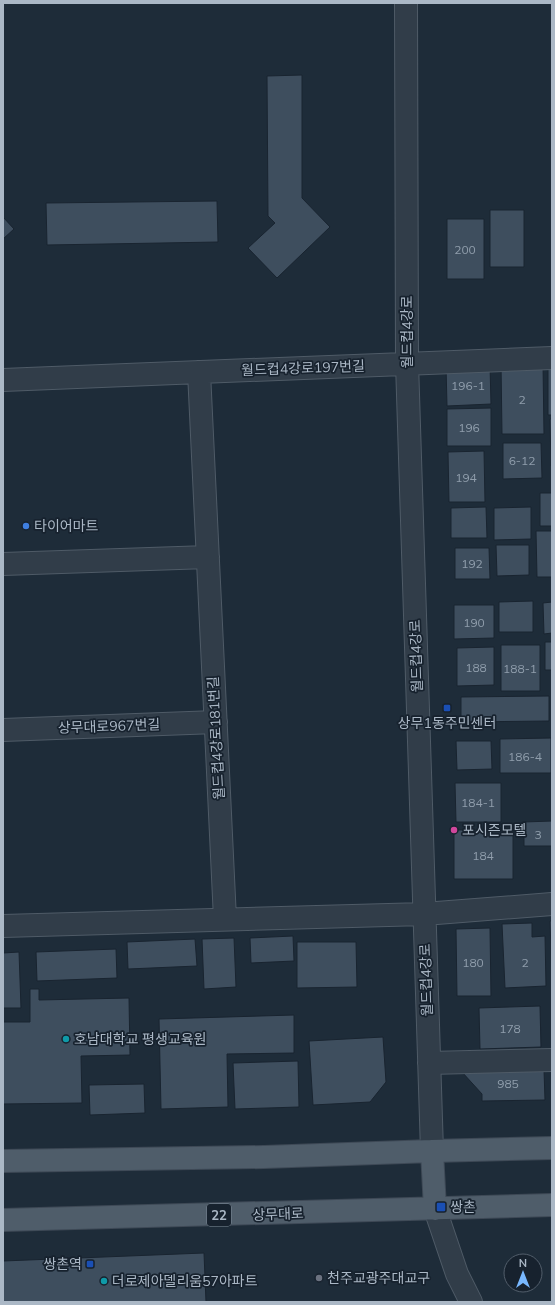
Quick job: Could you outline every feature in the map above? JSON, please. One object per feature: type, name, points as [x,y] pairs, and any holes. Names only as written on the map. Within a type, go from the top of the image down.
[{"type":"main road","points":[[3,1161],[256,1157],[552,1148]]},
{"type":"main road","name":"월드컵4강로","points":[[432,1151],[435,1209]]},
{"type":"main road","name":"상무대로","points":[[3,1220],[552,1205]]},
{"type":"street","name":"월드컵4강로","points":[[406,3],[407,364],[432,1151]]},
{"type":"street","name":"월드컵4강로197번길","points":[[3,380],[552,358]]},
{"type":"street","points":[[3,564],[208,557],[199,372]]},
{"type":"street","name":"월드컵4강로181번길","points":[[208,557],[225,919]]},
{"type":"street","name":"상무대로967번길","points":[[3,730],[216,722]]},
{"type":"street","points":[[3,926],[424,914],[552,904]]},
{"type":"street","points":[[429,1063],[552,1060]]},
{"type":"street","name":"월드컵4강로","points":[[435,1209],[457,1274],[471,1302]]},
{"type":"building","points":[[302,75],[302,198],[330,227],[277,278],[248,248],[275,223],[268,216],[267,76]]},
{"type":"building","points":[[217,201],[218,242],[47,245],[46,203]]},
{"type":"building","points":[[490,210],[524,210],[524,267],[490,267]]},
{"type":"building","points":[[3,217],[14,229],[3,239]]},
{"type":"building","points":[[447,219],[484,219],[484,279],[447,279]]},
{"type":"building","points":[[543,364],[544,434],[502,434],[501,365]]},
{"type":"building","points":[[548,364],[552,364],[552,415],[548,415]]},
{"type":"building","points":[[490,365],[491,404],[447,406],[446,366]]},
{"type":"building","points":[[491,408],[491,446],[447,446],[447,409]]},
{"type":"building","points":[[550,419],[552,419],[552,466],[551,466]]},
{"type":"building","points":[[503,443],[541,443],[542,478],[503,479]]},
{"type":"building","points":[[484,451],[485,502],[449,502],[448,452]]},
{"type":"building","points":[[540,493],[552,493],[552,526],[540,526]]},
{"type":"building","points":[[486,507],[487,538],[451,538],[451,508]]},
{"type":"building","points":[[531,507],[531,539],[494,540],[494,508]]},
{"type":"building","points":[[536,531],[552,531],[552,577],[537,577]]},
{"type":"building","points":[[496,545],[529,545],[529,575],[497,576]]},
{"type":"building","points":[[455,548],[489,548],[490,579],[455,579]]},
{"type":"building","points":[[533,601],[533,632],[499,632],[499,602]]},
{"type":"building","points":[[552,602],[552,633],[544,634],[543,603]]},
{"type":"building","points":[[454,605],[494,605],[494,638],[454,639]]},
{"type":"building","points":[[545,642],[552,642],[552,670],[545,670]]},
{"type":"building","points":[[501,645],[540,645],[540,691],[501,691]]},
{"type":"building","points":[[494,647],[494,685],[457,686],[457,648]]},
{"type":"building","points":[[549,696],[549,721],[461,722],[461,697]]},
{"type":"building","points":[[551,738],[551,773],[500,773],[500,739]]},
{"type":"building","points":[[456,741],[491,741],[492,769],[457,770]]},
{"type":"building","points":[[455,783],[501,783],[501,822],[456,822]]},
{"type":"building","points":[[552,821],[552,846],[524,846],[524,822]]},
{"type":"building","points":[[454,830],[513,830],[513,879],[454,879]]},
{"type":"building","points":[[550,921],[552,921],[552,982]]},
{"type":"building","points":[[532,923],[532,937],[545,936],[546,986],[505,988],[502,924]]},
{"type":"building","points":[[490,928],[491,996],[457,996],[456,929]]},
{"type":"building","points":[[293,936],[294,961],[251,963],[250,938]]},
{"type":"building","points":[[234,938],[236,987],[204,989],[202,939]]},
{"type":"building","points":[[195,939],[197,966],[128,969],[127,942]]},
{"type":"building","points":[[297,942],[356,942],[357,987],[297,988]]},
{"type":"building","points":[[116,949],[117,978],[37,981],[36,952]]},
{"type":"building","points":[[19,952],[21,1008],[3,1008],[3,953]]},
{"type":"building","name":"호남대학교 평생교육원","points":[[30,989],[39,989],[39,1000],[129,998],[130,1055],[81,1056],[82,1103],[3,1104],[3,1022],[30,1022]]},
{"type":"building","points":[[540,1006],[541,1047],[480,1049],[479,1008]]},
{"type":"building","points":[[294,1015],[294,1053],[227,1054],[228,1107],[161,1109],[159,1019]]},
{"type":"building","points":[[383,1037],[386,1082],[370,1102],[313,1105],[309,1041]]},
{"type":"building","points":[[298,1061],[299,1107],[235,1109],[233,1063]]},
{"type":"building","points":[[551,1068],[552,1068],[552,1101]]},
{"type":"building","points":[[544,1070],[545,1100],[482,1101],[482,1094],[462,1072]]},
{"type":"building","points":[[144,1084],[145,1113],[90,1115],[89,1085]]},
{"type":"building","name":"더로제아델리움57아파트","points":[[204,1253],[206,1302],[3,1302],[3,1261]]},
{"type":"place","name":"타이어마트","points":[[26,526]]},
{"type":"place","name":"상무1동주민센터","points":[[447,708]]},
{"type":"place","name":"포시즌모텔","points":[[454,830]]},
{"type":"place","name":"호남대학교 평생교육원","points":[[66,1039]]},
{"type":"place","name":"쌍촌","points":[[441,1207]]},
{"type":"place","name":"쌍촌역","points":[[90,1264]]},
{"type":"place","name":"천주교광주대교구","points":[[319,1278]]},
{"type":"place","name":"더로제아델리움57아파트","points":[[104,1281]]}]
